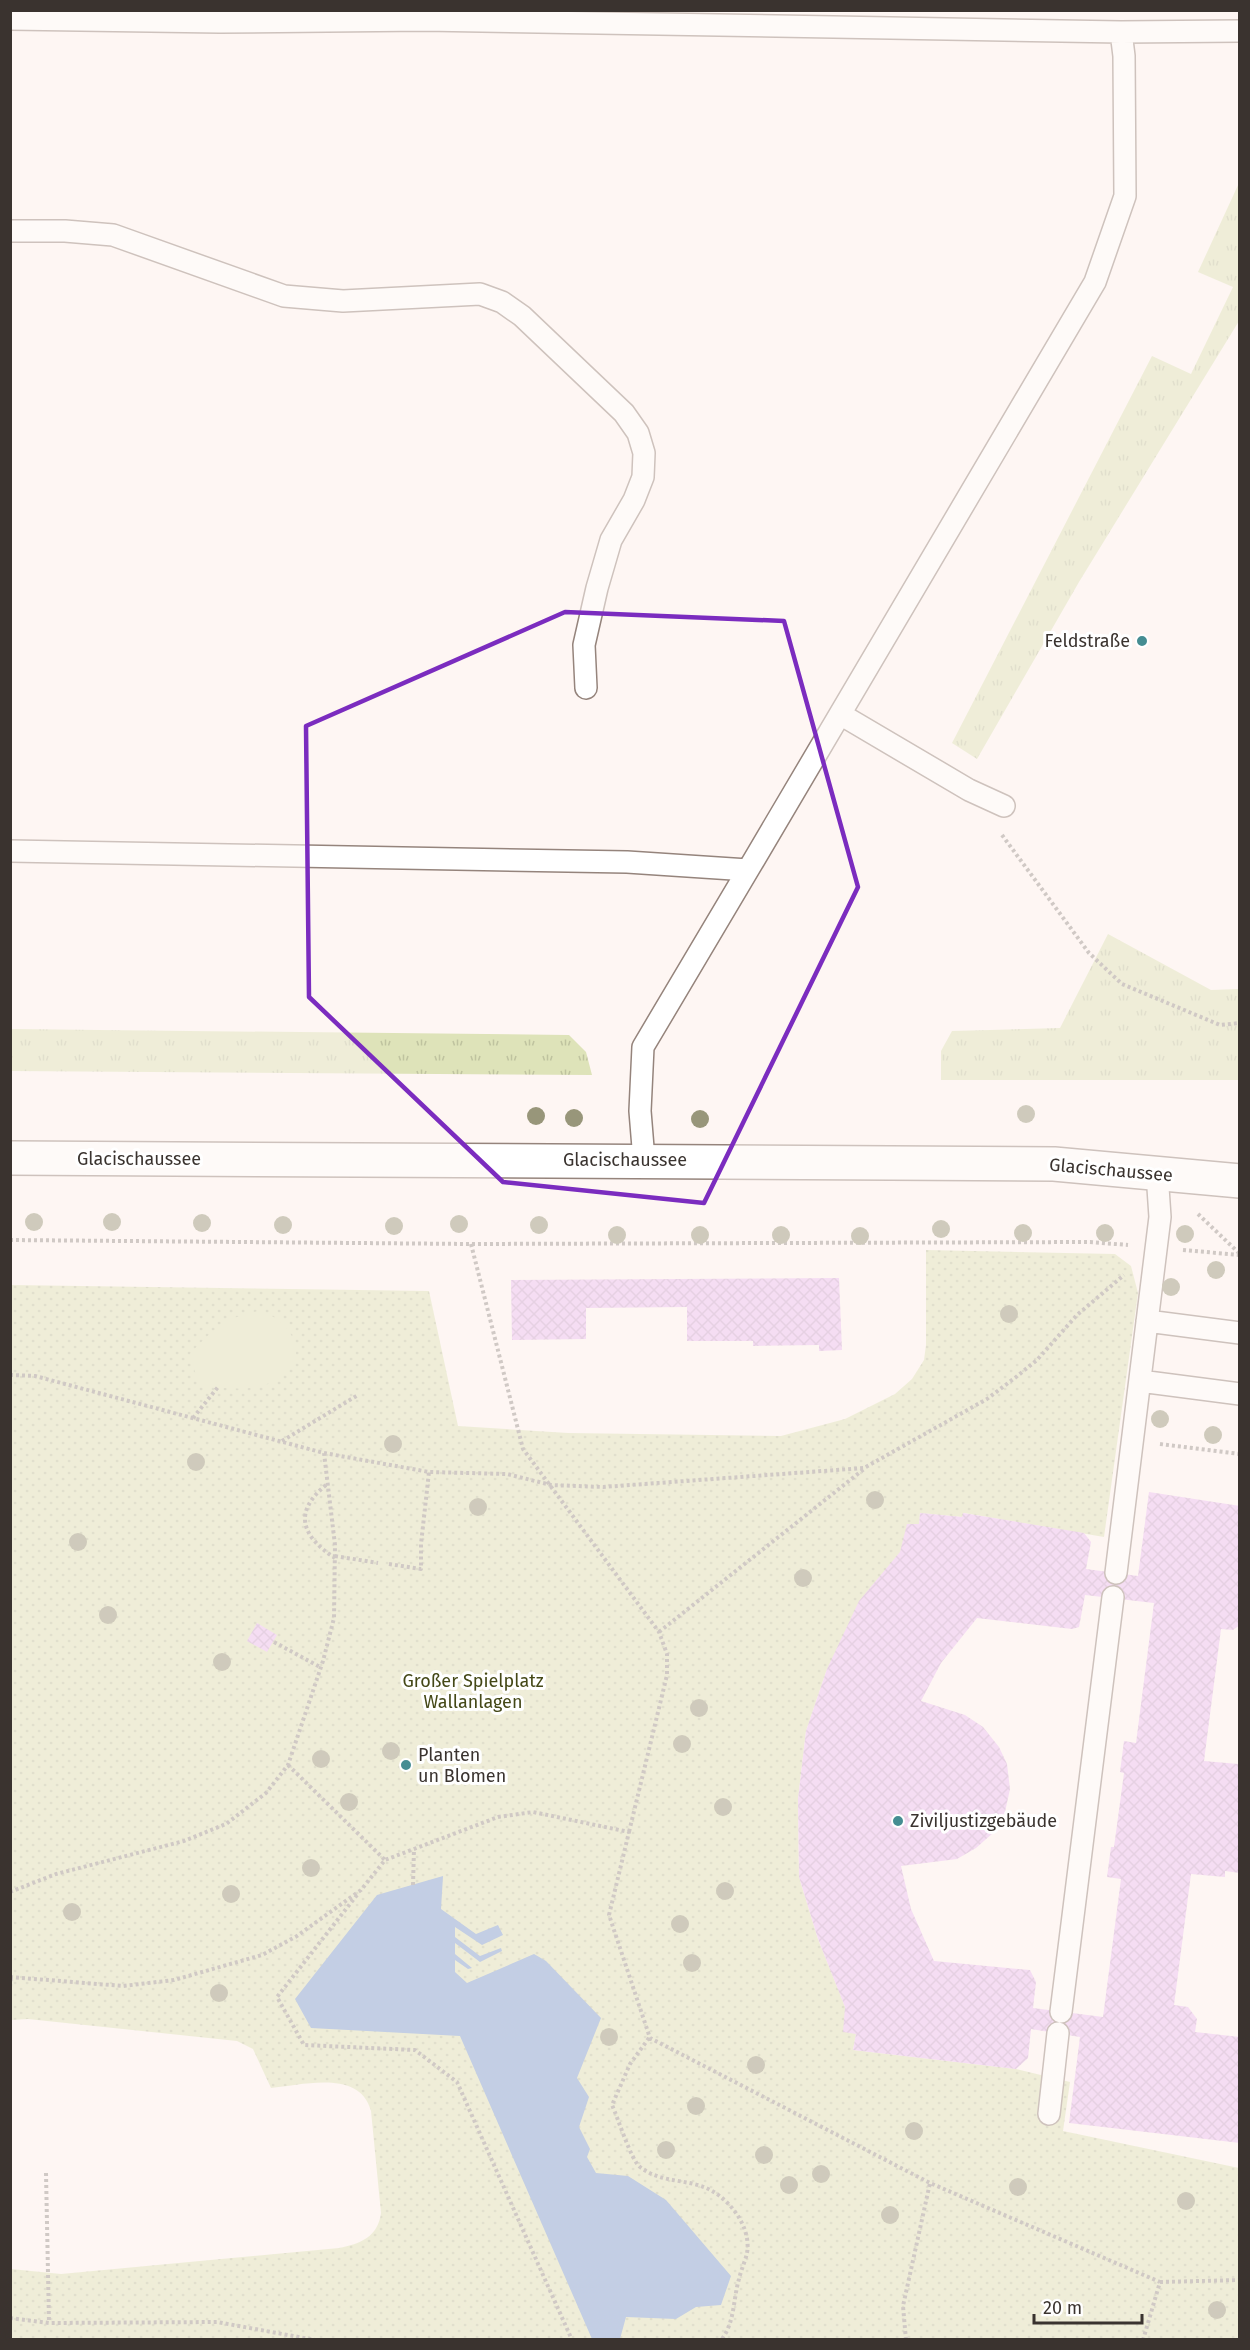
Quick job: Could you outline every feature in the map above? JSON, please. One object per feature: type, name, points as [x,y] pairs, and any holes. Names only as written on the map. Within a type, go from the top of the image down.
[{"type":"street","name":"Glacischaussee","points":[[10,1158],[1054,1164],[1239,1180]]},
{"type":"lane","points":[[10,19],[425,15],[1121,32],[1239,31]]},
{"type":"lane","points":[[644,1160],[640,1112],[643,1047],[1095,282],[1125,196],[1124,56],[1121,32]]},
{"type":"lane","points":[[10,231],[65,231],[113,235],[284,296],[343,302],[480,294],[501,302],[522,316],[624,413],[638,433],[644,453],[643,477],[634,500],[611,540],[597,588],[584,645],[585,688]]},
{"type":"lane","points":[[840,714],[969,790],[1004,806]]},
{"type":"lane","points":[[10,851],[627,862],[748,870]]},
{"type":"lane","points":[[1116,1573],[1160,1216],[1156,1173]]},
{"type":"lane","points":[[1148,1321],[1239,1333]]},
{"type":"lane","points":[[1140,1381],[1239,1394]]},
{"type":"lane","points":[[1061,2012],[1113,1597]]},
{"type":"lane","points":[[1048,2114],[1058,2033]]},
{"type":"path","points":[[969,790],[1089,953],[1122,984],[1220,1025],[1239,1023]]},
{"type":"path","points":[[10,1240],[471,1244],[1068,1242],[1239,1255]]},
{"type":"path","points":[[471,1244],[523,1449],[659,1632],[667,1654],[667,1675],[609,1915],[650,2038],[930,2183],[1160,2282],[1239,2280]]},
{"type":"path","points":[[659,1632],[864,1468],[987,1399],[1016,1377],[1037,1360],[1077,1315],[1156,1248]]},
{"type":"path","points":[[10,1375],[34,1376],[324,1453],[429,1472],[507,1474],[551,1485],[603,1486],[864,1468]]},
{"type":"path","points":[[193,1418],[218,1387]]},
{"type":"path","points":[[281,1442],[358,1395]]},
{"type":"path","points":[[1133,1440],[1239,1454]]},
{"type":"path","points":[[10,1892],[56,1874],[184,1841],[226,1824],[266,1793],[288,1765],[321,1667],[334,1618],[335,1557],[324,1453]]},
{"type":"path","points":[[389,1564],[421,1569],[421,1544],[429,1472]]},
{"type":"path","points":[[327,1484],[313,1496],[306,1506],[304,1518],[311,1539],[335,1557],[378,1563]]},
{"type":"path","points":[[274,1642],[321,1667]]},
{"type":"path","points":[[288,1765],[385,1860]]},
{"type":"path","points":[[572,2340],[457,2082],[415,2050],[304,2045],[277,1997],[385,1860],[498,1817],[533,1812],[629,1833]]},
{"type":"path","points":[[413,1885],[414,1849]]},
{"type":"path","points":[[10,1987],[11,1977],[123,1986],[174,1980],[262,1955],[297,1936],[361,1890]]},
{"type":"path","points":[[650,2038],[630,2064],[612,2105],[638,2166],[661,2179],[700,2186],[716,2193],[741,2221],[747,2235],[747,2252],[735,2292],[732,2318],[721,2340]]},
{"type":"path","points":[[46,2173],[46,2285],[49,2323]]},
{"type":"path","points":[[906,2340],[903,2306],[930,2183]]},
{"type":"path","points":[[1143,2340],[1160,2282]]},
{"type":"path","points":[[10,2318],[49,2323],[217,2322],[315,2340]]},
{"type":"highlighted area","points":[[565,612],[784,621],[858,887],[704,1203],[503,1182],[309,997],[306,726]]},
{"type":"green space","points":[[1239,183],[1239,321],[1079,582],[977,759],[952,743],[1152,356],[1191,374],[1233,287],[1198,272]]},
{"type":"green space","points":[[1108,934],[1211,990],[1239,989],[1239,1080],[941,1080],[941,1051],[952,1031],[1060,1028]]},
{"type":"green space","points":[[11,1029],[569,1035],[586,1052],[592,1075],[11,1071]]},
{"type":"green space","name":"Planten un Blomen","points":[[926,1250],[1115,1254],[1131,1266],[1138,1293],[1104,1537],[964,1513],[962,1517],[920,1513],[919,1524],[827,1669],[806,1731],[798,1799],[799,1877],[818,1939],[856,2034],[853,2050],[1016,2069],[1070,2082],[1063,2131],[1239,2168],[1239,2339],[11,2339],[11,2269],[61,2274],[339,2248],[354,2244],[372,2234],[381,2213],[371,2111],[365,2098],[355,2089],[343,2084],[329,2083],[271,2088],[253,2049],[237,2041],[28,2019],[11,2020],[11,1285],[429,1291],[458,1426],[568,1433],[781,1436],[845,1419],[895,1394],[912,1379],[924,1360],[926,1345]]},
{"type":"green space","points":[[259,1311],[281,1322],[294,1341],[296,1351],[289,1371],[278,1379],[251,1388],[204,1385],[195,1372],[190,1354],[205,1338],[229,1321]]},
{"type":"water","points":[[443,1876],[441,1909],[476,1934],[498,1925],[503,1935],[482,1945],[455,1927],[455,1937],[480,1956],[501,1948],[502,1951],[480,1962],[455,1943],[455,1954],[472,1968],[468,1969],[455,1960],[455,1972],[467,1983],[534,1954],[546,1961],[601,2018],[577,2078],[589,2097],[579,2127],[590,2149],[587,2157],[596,2173],[628,2176],[666,2200],[731,2276],[721,2305],[696,2307],[676,2319],[626,2317],[620,2339],[592,2339],[460,2036],[311,2028],[295,1999],[377,1895]]},
{"type":"building","points":[[839,1278],[842,1350],[819,1351],[819,1345],[753,1346],[753,1341],[687,1341],[687,1307],[586,1308],[586,1339],[512,1340],[511,1280]]},
{"type":"building","name":"Ziviljustizgebäude","points":[[1149,1492],[1240,1506],[1240,1625],[1233,1630],[1221,1629],[1204,1761],[1238,1764],[1240,1873],[1225,1871],[1225,1877],[1191,1874],[1174,2005],[1188,2007],[1197,2019],[1195,2032],[1240,2037],[1240,2143],[1069,2123],[1080,2037],[1031,2029],[1028,2058],[1016,2069],[853,2050],[856,2034],[843,2032],[845,2007],[818,1939],[799,1877],[798,1799],[806,1731],[827,1669],[859,1601],[900,1552],[907,1524],[919,1524],[920,1513],[962,1517],[963,1513],[1084,1533],[1091,1542],[1086,1569],[1138,1576]],"holes":[[[1085,1595],[1154,1603],[1136,1743],[1124,1741],[1120,1772],[1124,1773],[1114,1847],[1111,1847],[1107,1877],[1121,1879],[1103,2017],[1033,2008],[1036,1982],[1030,1970],[934,1961],[911,1909],[901,1866],[957,1859],[976,1848],[993,1833],[1005,1812],[1010,1789],[1007,1764],[999,1747],[983,1727],[965,1715],[921,1701],[941,1663],[977,1618],[1072,1629],[1079,1627]]]},
{"type":"building","points":[[257,1623],[277,1635],[267,1652],[247,1641]]},
{"type":"place","name":"Feldstraße","points":[[1142,641]]},
{"type":"place","name":"Planten un Blomen","points":[[406,1765]]},
{"type":"place","name":"Ziviljustizgebäude","points":[[898,1821]]},
{"type":"park label","name":"Großer Spielplatz Wallanlagen","points":[[473,1691]]}]
